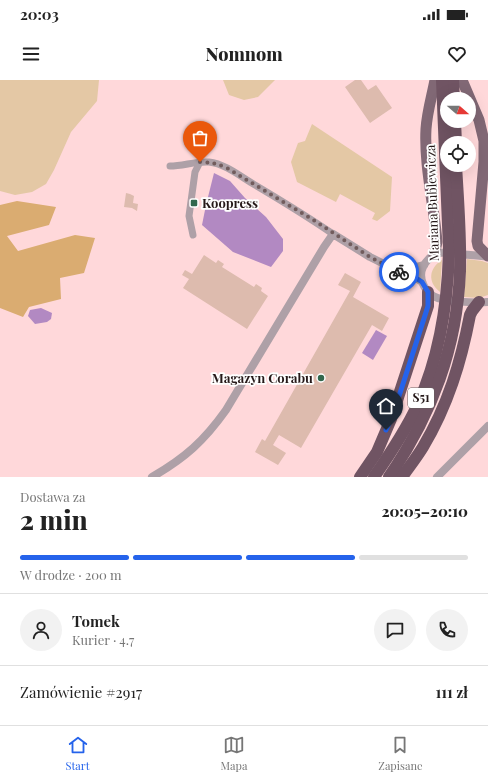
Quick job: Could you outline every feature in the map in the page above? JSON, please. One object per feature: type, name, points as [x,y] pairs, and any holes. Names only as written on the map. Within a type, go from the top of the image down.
[{"type":"highway","name":"Mariana Bublewicza","points":[[374,477],[389,456],[418,403],[450,309],[459,290],[460,270],[454,242],[442,80]]},
{"type":"highway","points":[[453,80],[454,92]]},
{"type":"highway","name":"Mariana Bublewicza","points":[[454,242],[456,172]]},
{"type":"highway","points":[[360,477],[376,452],[391,419],[428,306],[425,287]]},
{"type":"highway","points":[[402,477],[423,448],[445,404],[458,369],[470,315],[472,311],[484,302]]},
{"type":"highway","name":"Mariana Bublewicza","points":[[389,477],[415,435],[435,394],[452,335],[450,309]]},
{"type":"main road","points":[[434,255],[436,242],[426,153],[426,129],[435,80]]},
{"type":"main road","points":[[462,80],[479,120],[484,140],[484,162],[477,241],[478,246],[488,256]]},
{"type":"street","points":[[193,235],[189,216],[195,172],[200,162]]},
{"type":"street","points":[[170,166],[208,162],[227,168],[370,257],[391,269],[416,278],[432,295],[444,299],[484,302]]},
{"type":"street","points":[[152,477],[178,461],[189,452],[219,421],[333,234]]},
{"type":"street","points":[[425,287],[421,274],[424,265],[431,257],[438,253],[488,256]]},
{"type":"street","points":[[384,264],[410,267],[424,265]]},
{"type":"street","points":[[437,477],[488,426]]},
{"type":"shaded area","points":[[0,80],[99,80],[97,101],[71,132],[46,184],[32,192],[15,195],[0,191]]},
{"type":"shaded area","points":[[223,80],[275,80],[258,97],[244,100],[229,95]]},
{"type":"shaded area","points":[[312,124],[392,177],[390,211],[377,221],[372,219],[375,213],[340,194],[336,202],[297,182],[291,162],[298,143],[305,141]]},
{"type":"shaded area","points":[[214,173],[230,181],[245,198],[266,217],[283,239],[283,251],[271,267],[233,252],[202,225]]},
{"type":"shaded area","points":[[17,201],[56,207],[49,225],[7,236],[18,251],[75,235],[95,238],[84,273],[60,278],[61,299],[29,307],[23,317],[0,308],[0,205]]},
{"type":"shaded area","points":[[467,259],[488,263],[488,295],[479,298],[464,297]]},
{"type":"shaded area","points":[[442,260],[440,292],[433,284],[431,275],[434,267]]},
{"type":"shaded area","points":[[41,308],[52,313],[51,319],[47,322],[35,324],[28,316],[30,310]]},
{"type":"shaded area","points":[[376,330],[387,336],[373,360],[362,353]]},
{"type":"building","points":[[355,80],[361,80],[368,90],[376,85],[392,108],[370,123],[345,87]]},
{"type":"building","points":[[126,193],[134,196],[133,203],[138,204],[137,211],[132,208],[124,207]]},
{"type":"building","points":[[204,255],[216,263],[218,260],[224,264],[222,267],[254,287],[256,284],[262,288],[261,291],[268,296],[247,329],[183,288],[189,279],[182,275],[185,270],[192,274]]},
{"type":"building","name":"Magazyn Corabu","points":[[345,273],[361,282],[353,297],[389,318],[382,331],[372,325],[301,448],[279,435],[273,445],[286,453],[278,465],[255,452],[262,439],[265,441],[350,291],[338,285]]},
{"type":"way so far","points":[[200,162],[208,162],[227,168],[315,221],[370,257],[399,272]]},
{"type":"place","name":"Koopress","points":[[194,203]]},
{"type":"place","name":"Magazyn Corabu","points":[[321,378]]},
{"type":"route","points":[[386,430],[401,390],[428,306],[428,292],[422,282],[416,278],[399,272]]}]
